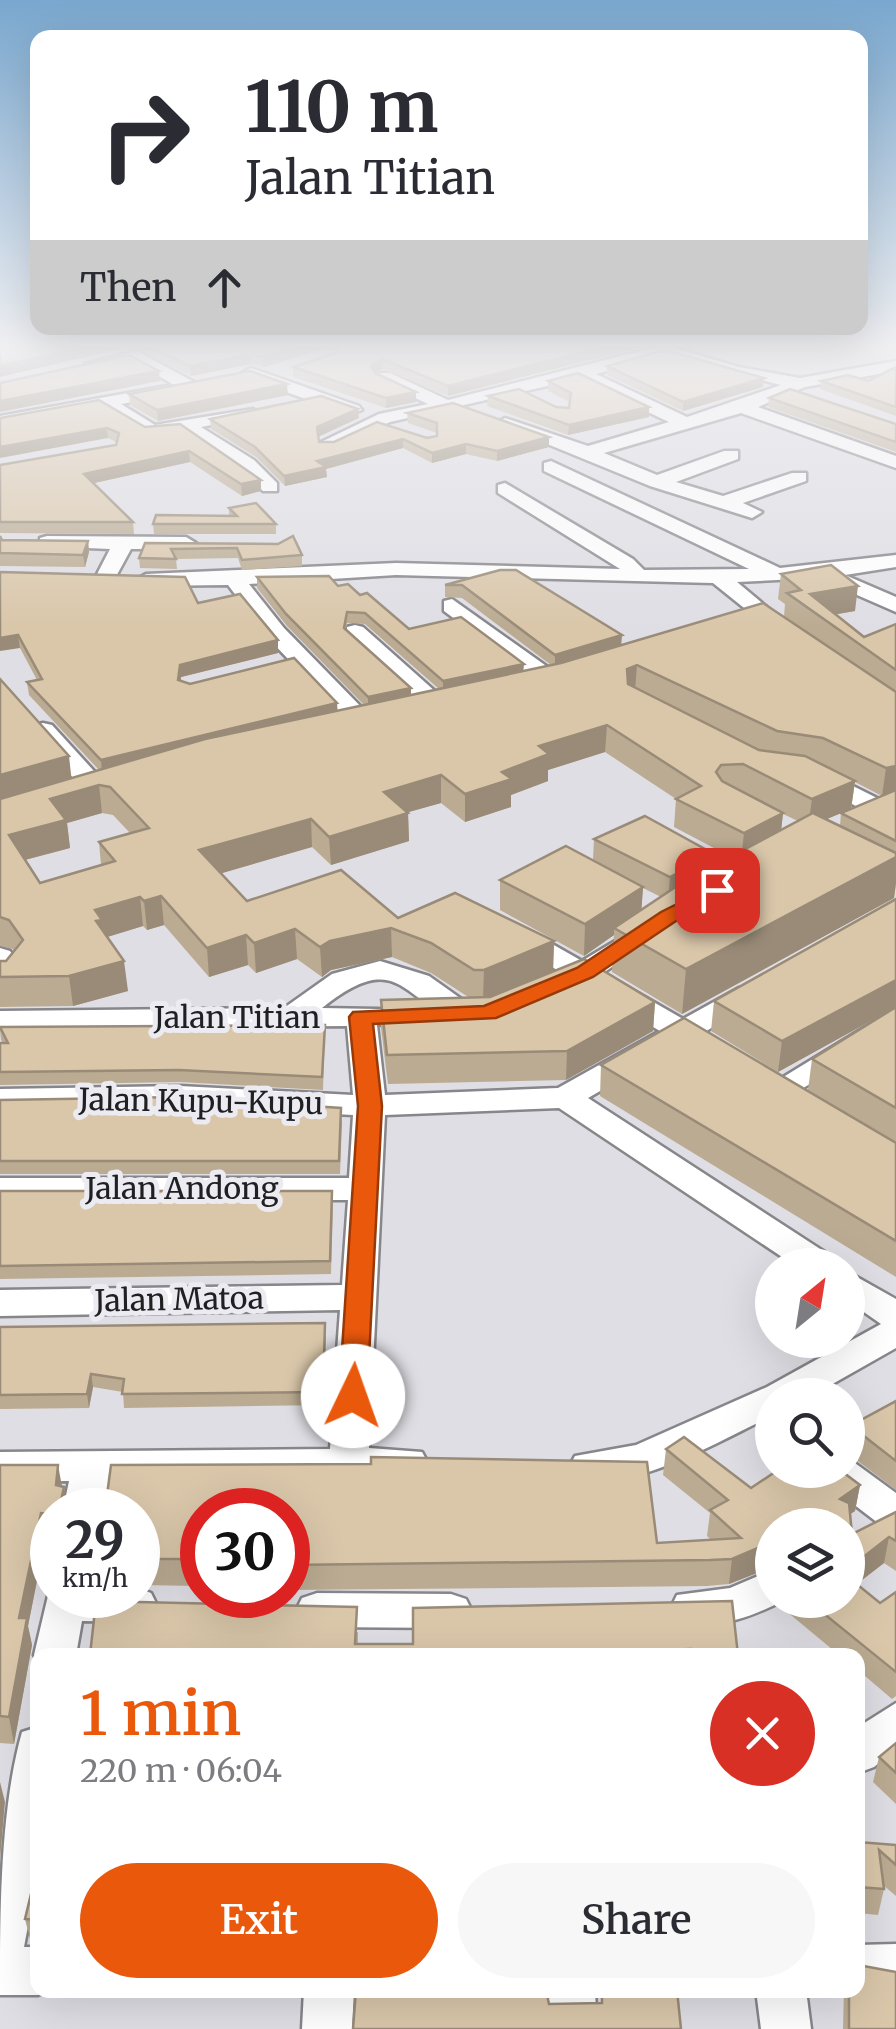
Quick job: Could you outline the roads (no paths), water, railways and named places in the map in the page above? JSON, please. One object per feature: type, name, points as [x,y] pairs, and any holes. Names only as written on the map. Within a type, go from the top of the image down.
[{"type":"street","points":[[204,438],[247,464],[270,487]]},
{"type":"street","points":[[326,444],[340,438]]},
{"type":"street","points":[[549,438],[580,448]]},
{"type":"street","points":[[634,438],[586,454],[657,482],[752,512]]},
{"type":"street","points":[[638,438],[710,463]]},
{"type":"street","points":[[829,438],[896,462]]},
{"type":"street","points":[[657,482],[731,455]]},
{"type":"street","points":[[551,467],[780,576]]},
{"type":"street","points":[[723,503],[799,477]]},
{"type":"street","points":[[505,489],[626,564],[636,575]]},
{"type":"street","points":[[24,542],[211,544]]},
{"type":"street","points":[[124,542],[96,577],[235,580],[392,569],[722,580],[826,574],[896,561]]},
{"type":"street","points":[[826,574],[896,606]]},
{"type":"street","points":[[235,580],[302,658],[381,718]]},
{"type":"street","points":[[722,580],[753,618],[809,651]]},
{"type":"street","points":[[452,606],[559,678],[512,689]]},
{"type":"street","points":[[326,730],[447,703],[355,632]]},
{"type":"street","points":[[264,668],[302,658]]},
{"type":"street","points":[[24,709],[94,787]]},
{"type":"street","points":[[794,771],[818,776],[889,807]]},
{"type":"street","points":[[845,825],[889,807]]},
{"type":"street","points":[[534,994],[585,972],[668,916],[639,901]]},
{"type":"street","points":[[500,926],[585,972],[809,1108]]},
{"type":"street","points":[[0,957],[9,972],[0,981]]},
{"type":"street","name":"Jalan Titian","points":[[0,1020],[361,1017],[484,1012],[407,972],[376,968],[326,990],[292,1017]]},
{"type":"street","name":"Jalan Kupu-Kupu","points":[[0,1099],[180,1096],[370,1106],[565,1098],[782,975]]},
{"type":"street","points":[[350,1463],[370,1106],[361,1017]]},
{"type":"street","points":[[778,1090],[896,1017]]},
{"type":"street","points":[[565,1098],[792,1248]]},
{"type":"street","name":"Jalan Andong","points":[[0,1189],[365,1188]]},
{"type":"street","name":"Jalan Matoa","points":[[0,1303],[358,1297]]},
{"type":"street","points":[[819,1378],[892,1334],[865,1303]]},
{"type":"street","points":[[550,1466],[588,1467],[642,1459],[755,1413]]},
{"type":"street","points":[[0,1468],[436,1463]]},
{"type":"street","points":[[88,1488],[92,1466]]},
{"type":"street","points":[[853,1488],[884,1520]]},
{"type":"street","points":[[650,1608],[735,1605],[755,1595]]},
{"type":"street","points":[[160,1605],[169,1606]]},
{"type":"street","points":[[310,1609],[498,1610]]},
{"type":"street","points":[[55,1648],[61,1618]]},
{"type":"street","points":[[865,1747],[896,1722]]},
{"type":"street","points":[[0,1946],[30,1794]]},
{"type":"street","points":[[865,1969],[896,1968]]},
{"type":"street","points":[[0,1971],[30,1971]]},
{"type":"street","points":[[327,2029],[329,1998]]},
{"type":"street","points":[[570,1998],[572,2029]]},
{"type":"street","points":[[781,1998],[786,2029]]}]
